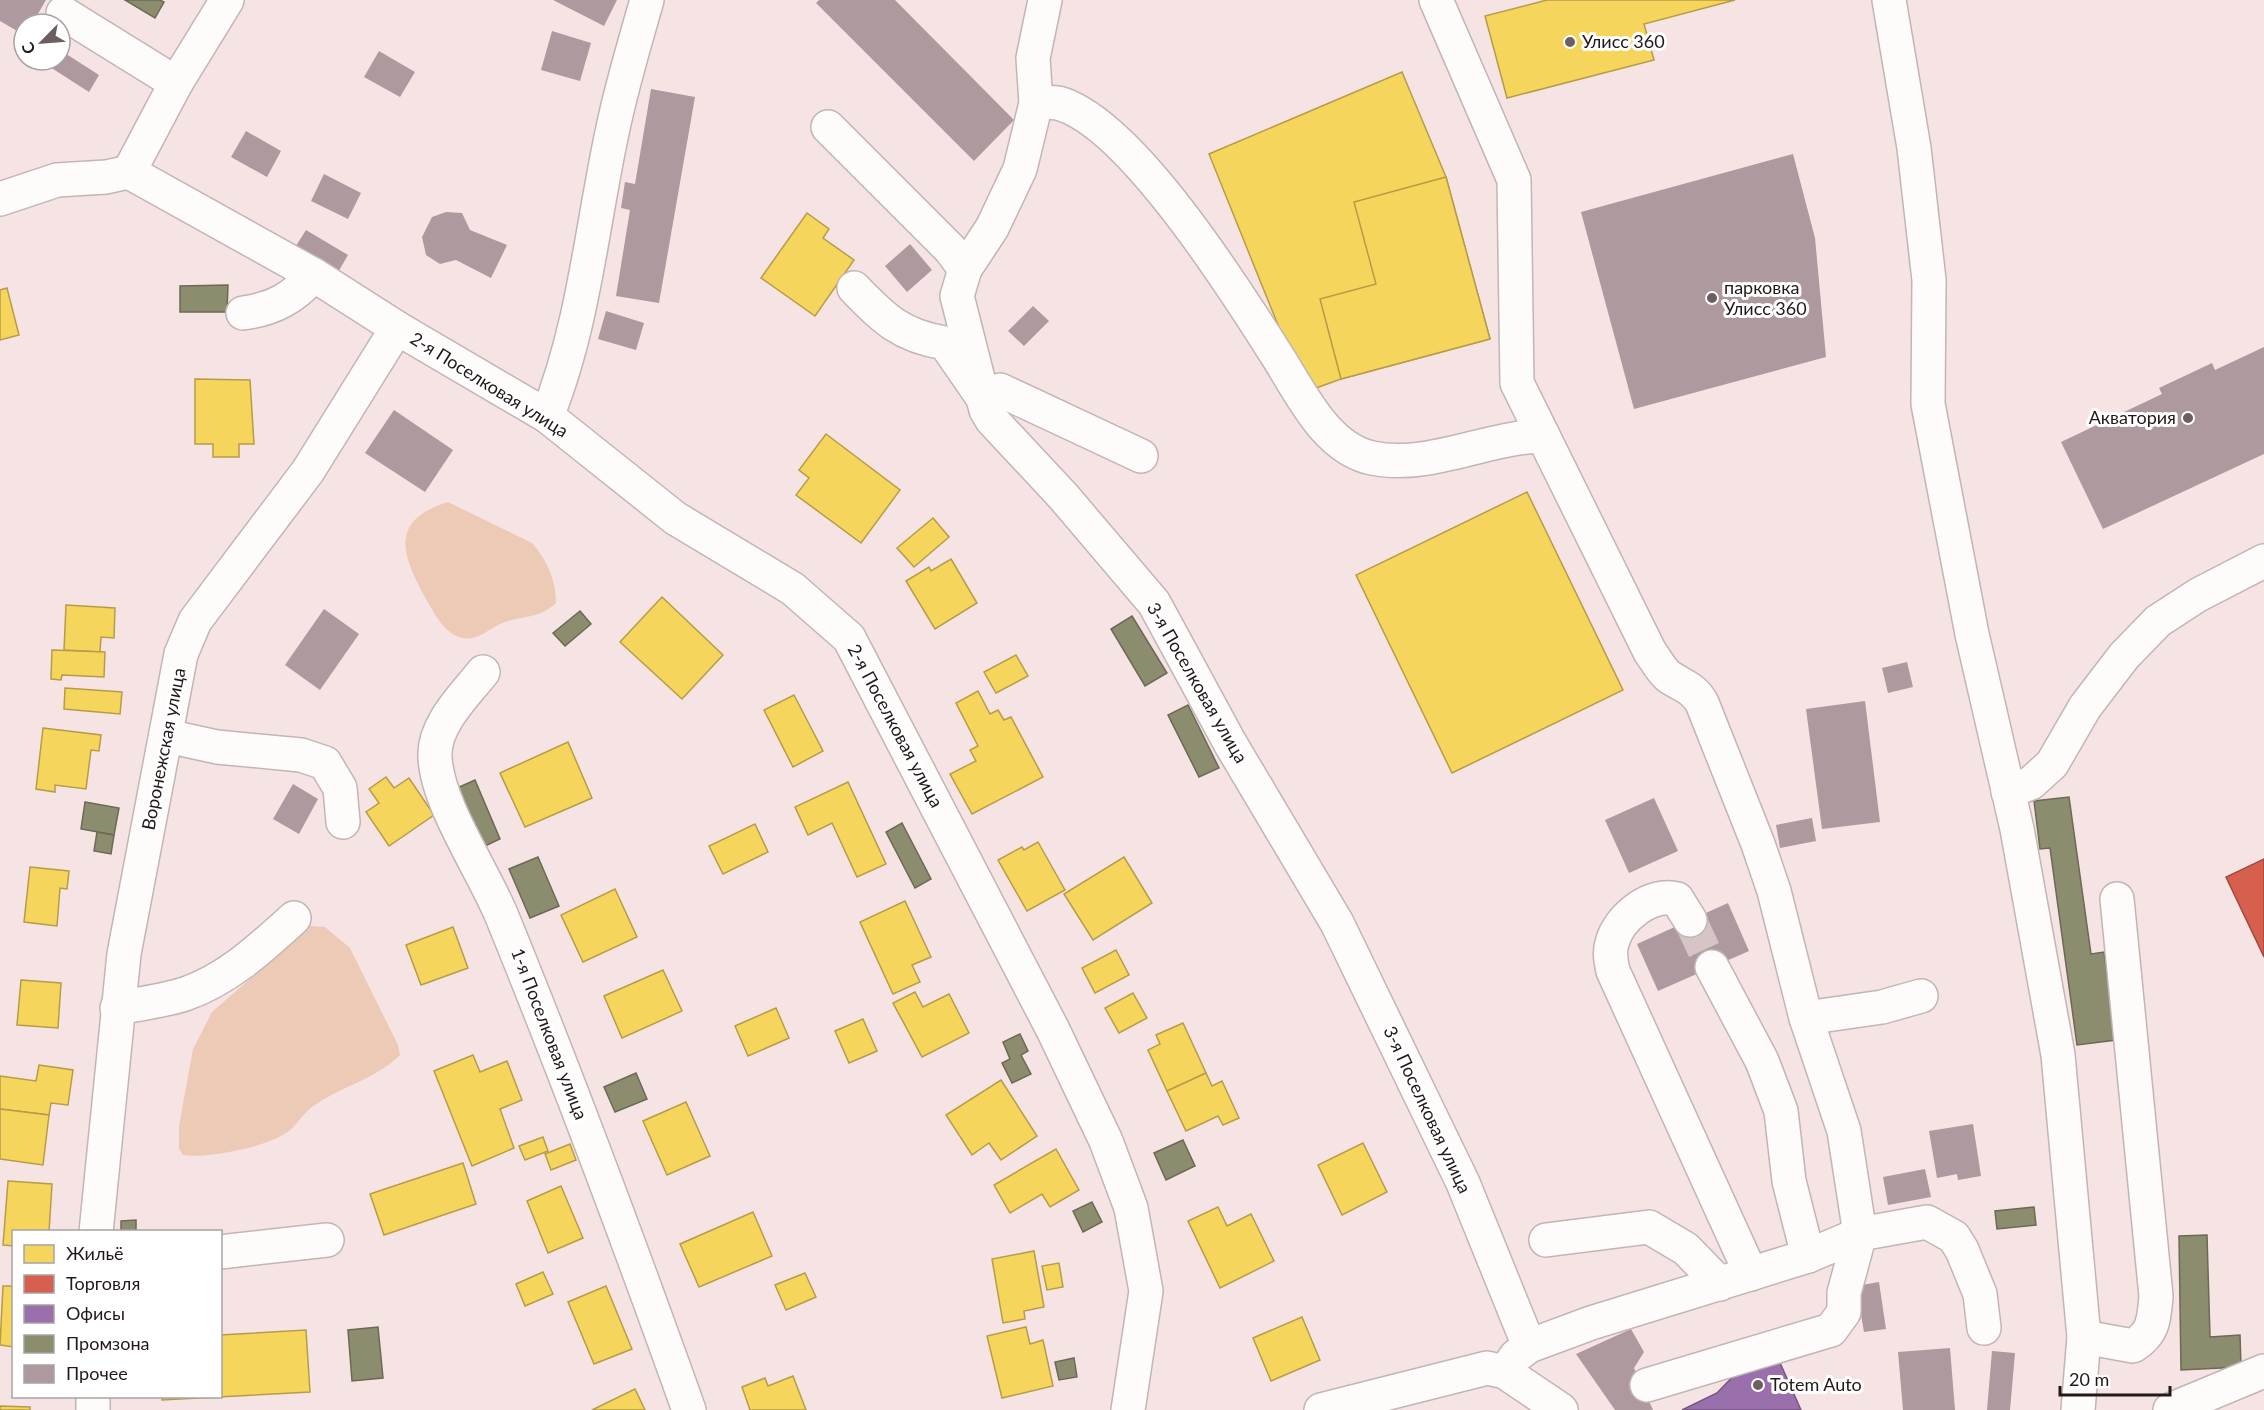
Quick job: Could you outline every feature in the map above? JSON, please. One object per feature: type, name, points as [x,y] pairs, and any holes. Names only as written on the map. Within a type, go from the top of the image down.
[{"type":"street","points":[[0,199],[57,180],[106,177],[129,172],[176,83],[227,0]]},
{"type":"street","points":[[547,416],[561,381],[582,291],[613,127],[646,0]]},
{"type":"street","name":"3-я Поселковая улица","points":[[1045,0],[1034,58],[1035,103],[1020,170],[992,228],[965,269],[957,296],[982,398],[992,420],[1063,496],[1154,603],[1230,743],[1337,923],[1463,1183],[1529,1346]]},
{"type":"street","points":[[1436,0],[1514,180],[1517,383],[1650,652],[1666,674],[1685,683],[1702,703],[1758,844],[1774,891],[1806,1018],[1844,1131],[1860,1234],[1844,1293],[1844,1312],[1839,1323],[1831,1330],[1647,1385]]},
{"type":"street","points":[[1889,0],[1914,148],[1929,280],[1928,404],[1972,634],[2008,792],[2058,1055],[2084,1337],[2078,1410]]},
{"type":"street","points":[[72,19],[176,83]]},
{"type":"street","points":[[1035,103],[1058,103],[1086,117],[1132,155],[1193,231],[1306,402],[1336,440],[1371,458],[1421,459],[1481,444],[1543,436]]},
{"type":"street","points":[[828,127],[950,249],[965,269]]},
{"type":"street","name":"2-я Поселковая улица","points":[[129,172],[314,275],[396,328],[547,416],[675,518],[792,589],[849,638],[1053,1030],[1106,1141],[1131,1208],[1146,1291],[1128,1410]]},
{"type":"street","points":[[243,313],[266,310],[278,304],[299,291],[314,275]]},
{"type":"street","points":[[854,288],[896,328],[921,339],[945,343],[982,398],[1000,390],[1141,456]]},
{"type":"street","name":"Воронежская улица","points":[[96,1230],[124,954],[181,654],[195,621],[308,471],[396,328]]},
{"type":"street","points":[[2008,792],[2031,783],[2052,764],[2085,707],[2124,656],[2158,621],[2198,595],[2264,561]]},
{"type":"street","name":"1-я Поселковая улица","points":[[483,672],[452,712],[440,734],[434,753],[437,778],[471,854],[501,913],[540,1009],[619,1214],[689,1410]]},
{"type":"street","points":[[167,736],[217,747],[301,755],[325,764],[340,788],[343,822]]},
{"type":"street","points":[[1690,920],[1677,899],[1658,897],[1636,909],[1612,941],[1610,954],[1613,971],[1736,1279]]},
{"type":"street","points":[[2084,1337],[2133,1346],[2144,1339],[2154,1325],[2156,1296],[2117,899]]},
{"type":"street","points":[[117,1008],[184,994],[210,983],[235,968],[294,918]]},
{"type":"street","points":[[1712,967],[1762,1061],[1781,1111],[1789,1180],[1808,1256]]},
{"type":"street","points":[[1806,1018],[1882,1007],[1921,996]]},
{"type":"street","points":[[1505,1372],[1516,1356],[1529,1346],[1591,1323],[1808,1256],[1860,1234],[1927,1222],[1954,1237],[1980,1294],[1984,1328]]},
{"type":"street","points":[[1546,1240],[1649,1227],[1736,1279]]},
{"type":"street","points":[[222,1252],[327,1240]]},
{"type":"street","points":[[1321,1410],[1487,1368],[1505,1372],[1561,1410]]},
{"type":"street","points":[[2170,1410],[2264,1371]]},
{"type":"shaded area","points":[[448,502],[532,543],[550,571],[556,603],[543,612],[505,622],[479,636],[463,638],[445,628],[433,611],[411,568],[406,541],[408,529],[416,519],[429,510]]},
{"type":"shaded area","points":[[298,925],[325,927],[350,948],[398,1045],[400,1055],[380,1071],[312,1107],[290,1130],[277,1138],[251,1147],[220,1153],[183,1155],[179,1149],[179,1126],[193,1049],[212,1012],[258,972]]},
{"type":"building: Жильё","name":"Улисс 360","points":[[1547,0],[1735,0],[1644,24],[1654,60],[1507,98],[1485,16]]},
{"type":"building: Жильё","points":[[1402,72],[1446,177],[1490,339],[1341,379],[1305,392],[1209,154]]},
{"type":"building: Жильё","points":[[1446,177],[1490,339],[1341,379],[1320,299],[1376,284],[1354,202]]},
{"type":"building: Жильё","points":[[807,213],[829,229],[823,238],[854,260],[815,316],[761,278]]},
{"type":"building: Жильё","points":[[7,288],[19,335],[0,340],[0,290]]},
{"type":"building: Жильё","points":[[195,379],[250,380],[254,444],[239,444],[239,457],[213,457],[213,444],[195,444]]},
{"type":"building: Жильё","points":[[826,434],[900,490],[861,543],[796,495],[809,478],[799,470]]},
{"type":"building: Жильё","points":[[1527,492],[1623,690],[1452,773],[1356,575]]},
{"type":"building: Жильё","points":[[933,518],[949,537],[914,567],[897,548]]},
{"type":"building: Жильё","points":[[951,559],[977,603],[935,629],[906,581],[929,567],[931,571]]},
{"type":"building: Жильё","points":[[662,597],[723,655],[682,699],[620,642]]},
{"type":"building: Жильё","points":[[66,605],[115,608],[114,638],[101,637],[100,652],[64,650]]},
{"type":"building: Жильё","points":[[52,650],[105,652],[104,677],[62,675],[61,680],[51,679]]},
{"type":"building: Жильё","points":[[1016,655],[1028,676],[996,693],[984,672]]},
{"type":"building: Жильё","points":[[65,688],[122,692],[120,714],[64,709]]},
{"type":"building: Жильё","points":[[978,691],[990,714],[998,710],[1004,720],[1011,717],[1043,777],[972,814],[950,774],[976,761],[970,750],[978,746],[956,703]]},
{"type":"building: Жильё","points":[[794,695],[823,751],[793,767],[764,710]]},
{"type":"building: Жильё","points":[[43,728],[101,735],[99,751],[91,750],[86,789],[55,785],[55,792],[36,789]]},
{"type":"building: Жильё","points":[[568,742],[592,798],[525,827],[500,773]]},
{"type":"building: Жильё","points":[[386,777],[394,788],[409,778],[434,815],[389,846],[366,812],[379,803],[369,789]]},
{"type":"building: Жильё","points":[[848,782],[886,864],[857,877],[832,823],[808,835],[795,807]]},
{"type":"building: Жильё","points":[[755,824],[768,852],[723,874],[709,846]]},
{"type":"building: Жильё","points":[[1038,842],[1065,890],[1027,911],[998,860],[1022,847],[1024,850]]},
{"type":"building: Жильё","points":[[1124,857],[1152,903],[1093,940],[1064,894]]},
{"type":"building: Жильё","points":[[30,867],[69,871],[67,889],[60,888],[57,926],[24,922]]},
{"type":"building: Жильё","points":[[615,889],[637,937],[583,962],[561,915]]},
{"type":"building: Жильё","points":[[905,901],[931,957],[912,965],[920,982],[893,994],[860,922]]},
{"type":"building: Жильё","points":[[453,927],[468,968],[421,985],[406,945]]},
{"type":"building: Жильё","points":[[1116,950],[1129,975],[1095,993],[1082,968]]},
{"type":"building: Жильё","points":[[663,970],[682,1011],[622,1038],[604,996]]},
{"type":"building: Жильё","points":[[21,980],[61,983],[58,1028],[17,1025]]},
{"type":"building: Жильё","points":[[915,992],[923,1007],[949,994],[969,1033],[922,1057],[893,1003]]},
{"type":"building: Жильё","points":[[1133,993],[1147,1018],[1119,1033],[1105,1008]]},
{"type":"building: Жильё","points":[[776,1008],[789,1038],[748,1056],[735,1026]]},
{"type":"building: Жильё","points":[[863,1019],[877,1051],[849,1063],[835,1031]]},
{"type":"building: Жильё","points":[[1183,1023],[1206,1073],[1167,1091],[1148,1050],[1160,1044],[1156,1035]]},
{"type":"building: Жильё","points":[[473,1055],[480,1072],[507,1061],[522,1100],[500,1109],[514,1148],[472,1166],[434,1071]]},
{"type":"building: Жильё","points":[[39,1065],[73,1070],[68,1105],[51,1103],[49,1115],[0,1109],[0,1076],[36,1081]]},
{"type":"building: Жильё","points":[[1206,1073],[1212,1086],[1222,1081],[1239,1118],[1223,1125],[1218,1116],[1186,1131],[1167,1091]]},
{"type":"building: Жильё","points":[[1001,1080],[1037,1136],[1001,1160],[989,1143],[972,1155],[946,1115]]},
{"type":"building: Жильё","points":[[686,1102],[710,1156],[667,1175],[643,1121]]},
{"type":"building: Жильё","points":[[0,1109],[49,1115],[43,1165],[0,1159]]},
{"type":"building: Жильё","points":[[543,1137],[548,1151],[525,1160],[519,1146]]},
{"type":"building: Жильё","points":[[1363,1143],[1387,1192],[1342,1215],[1318,1165]]},
{"type":"building: Жильё","points":[[570,1144],[576,1160],[551,1170],[545,1154]]},
{"type":"building: Жильё","points":[[1056,1149],[1079,1190],[1050,1207],[1042,1194],[1010,1213],[994,1185]]},
{"type":"building: Жильё","points":[[463,1163],[476,1204],[384,1235],[370,1194]]},
{"type":"building: Жильё","points":[[8,1181],[52,1184],[49,1230],[12,1230],[12,1246],[3,1245]]},
{"type":"building: Жильё","points":[[561,1186],[583,1238],[548,1253],[527,1201]]},
{"type":"building: Жильё","points":[[1218,1207],[1227,1226],[1251,1214],[1274,1261],[1220,1288],[1188,1221]]},
{"type":"building: Жильё","points":[[753,1212],[772,1256],[699,1287],[680,1244]]},
{"type":"building: Жильё","points":[[1034,1251],[1044,1307],[1024,1311],[1025,1319],[1003,1323],[992,1259]]},
{"type":"building: Жильё","points":[[1059,1263],[1063,1287],[1047,1290],[1042,1266]]},
{"type":"building: Жильё","points":[[543,1272],[553,1294],[525,1306],[516,1284]]},
{"type":"building: Жильё","points":[[805,1273],[816,1297],[786,1310],[775,1285]]},
{"type":"building: Жильё","points":[[3,1286],[12,1286],[12,1347],[0,1345]]},
{"type":"building: Жильё","points":[[606,1286],[632,1349],[594,1364],[568,1302]]},
{"type":"building: Жильё","points":[[1302,1317],[1320,1360],[1271,1381],[1253,1338]]},
{"type":"building: Жильё","points":[[1026,1327],[1030,1344],[1043,1340],[1053,1386],[1002,1398],[987,1336]]},
{"type":"building: Жильё","points":[[306,1330],[310,1392],[222,1397],[222,1335]]},
{"type":"building: Жильё","points":[[793,1376],[806,1410],[750,1410],[742,1387],[765,1378],[768,1386]]},
{"type":"building: Жильё","points":[[635,1389],[645,1410],[592,1410]]},
{"type":"building: Жильё","points":[[162,1398],[199,1398],[162,1400]]},
{"type":"building: Жильё","points":[[0,1406],[30,1407],[30,1410],[0,1410]]},
{"type":"building: Торговля","points":[[2264,859],[2264,957],[2226,877]]},
{"type":"building: Офисы","points":[[1777,1356],[1801,1410],[1682,1410],[1717,1393],[1746,1363]]},
{"type":"building: Промзона","points":[[125,0],[160,0],[164,2],[155,18]]},
{"type":"building: Промзона","points":[[228,285],[227,312],[180,312],[180,286]]},
{"type":"building: Промзона","points":[[580,611],[591,624],[565,646],[553,633]]},
{"type":"building: Промзона","points":[[1132,616],[1167,673],[1145,686],[1111,629]]},
{"type":"building: Промзона","points":[[1188,705],[1219,768],[1199,777],[1168,715]]},
{"type":"building: Промзона","points":[[475,780],[500,839],[481,848],[455,789]]},
{"type":"building: Промзона","points":[[2069,797],[2091,954],[2104,952],[2116,1040],[2077,1045],[2050,848],[2040,849],[2034,801]]},
{"type":"building: Промзона","points":[[85,802],[119,808],[114,835],[81,829]]},
{"type":"building: Промзона","points":[[902,823],[931,879],[915,888],[886,832]]},
{"type":"building: Промзона","points":[[97,832],[114,835],[111,854],[94,851]]},
{"type":"building: Промзона","points":[[538,857],[559,906],[530,918],[509,869]]},
{"type":"building: Промзона","points":[[1020,1034],[1028,1051],[1021,1055],[1031,1074],[1012,1083],[1002,1063],[1010,1059],[1003,1042]]},
{"type":"building: Промзона","points":[[636,1073],[647,1099],[615,1112],[604,1087]]},
{"type":"building: Промзона","points":[[1183,1140],[1195,1166],[1166,1180],[1154,1153]]},
{"type":"building: Промзона","points":[[1092,1202],[1102,1222],[1083,1232],[1073,1211]]},
{"type":"building: Промзона","points":[[2034,1207],[2036,1225],[1997,1229],[1995,1211]]},
{"type":"building: Промзона","points":[[136,1220],[136,1230],[121,1230],[121,1221]]},
{"type":"building: Промзона","points":[[2207,1235],[2210,1337],[2240,1335],[2241,1367],[2181,1370],[2179,1236]]},
{"type":"building: Промзона","points":[[378,1327],[383,1378],[352,1381],[348,1330]]},
{"type":"building: Промзона","points":[[1074,1358],[1077,1377],[1059,1380],[1055,1362]]},
{"type":"building: Прочее","points":[[0,0],[46,0],[39,12],[12,12],[12,28],[0,21]]},
{"type":"building: Прочее","points":[[553,0],[617,0],[604,26]]},
{"type":"building: Прочее","points":[[819,0],[895,0],[1014,120],[974,161],[816,3]]},
{"type":"building: Прочее","points":[[552,31],[591,43],[580,81],[541,70]]},
{"type":"building: Прочее","points":[[379,51],[415,72],[400,97],[364,77]]},
{"type":"building: Прочее","points":[[72,58],[99,75],[89,92],[58,72],[72,72]]},
{"type":"building: Прочее","points":[[651,89],[695,97],[659,303],[616,296],[630,210],[621,208],[625,182],[635,184]]},
{"type":"building: Прочее","points":[[246,131],[281,151],[267,177],[231,157]]},
{"type":"building: Прочее","name":"парковка Улисс 360","points":[[1793,154],[1815,238],[1826,357],[1634,409],[1581,212]]},
{"type":"building: Прочее","points":[[324,174],[361,193],[348,219],[311,201]]},
{"type":"building: Прочее","points":[[446,212],[462,213],[470,230],[507,245],[491,278],[456,260],[440,264],[426,255],[422,237],[432,217]]},
{"type":"building: Прочее","points":[[306,230],[348,255],[337,274],[294,249]]},
{"type":"building: Прочее","points":[[910,244],[932,270],[907,292],[885,266]]},
{"type":"building: Прочее","points":[[1033,306],[1049,321],[1024,346],[1008,331]]},
{"type":"building: Прочее","points":[[606,311],[644,323],[636,350],[598,339]]},
{"type":"building: Прочее","name":"Акватория","points":[[2264,347],[2264,454],[2103,529],[2061,442],[2162,394],[2159,388],[2212,363],[2215,370]]},
{"type":"building: Прочее","points":[[394,410],[453,450],[425,492],[365,453]]},
{"type":"building: Прочее","points":[[324,609],[359,634],[320,690],[285,665]]},
{"type":"building: Прочее","points":[[1907,662],[1913,687],[1888,693],[1882,668]]},
{"type":"building: Прочее","points":[[1865,701],[1880,822],[1822,829],[1806,709]]},
{"type":"building: Прочее","points":[[293,784],[318,799],[299,834],[273,819]]},
{"type":"building: Прочее","points":[[1654,798],[1678,851],[1629,873],[1605,820]]},
{"type":"building: Прочее","points":[[1812,818],[1816,841],[1780,848],[1776,825]]},
{"type":"building: Прочее","points":[[1728,903],[1749,951],[1658,991],[1637,944]]},
{"type":"building: Прочее","points":[[1973,1124],[1981,1176],[1958,1180],[1957,1174],[1937,1178],[1929,1131]]},
{"type":"building: Прочее","points":[[1925,1169],[1931,1197],[1888,1205],[1883,1177]]},
{"type":"building: Прочее","points":[[1879,1282],[1886,1329],[1864,1332],[1856,1286]]},
{"type":"building: Прочее","points":[[1631,1329],[1644,1352],[1634,1368],[1653,1410],[1615,1410],[1576,1354]]},
{"type":"building: Прочее","points":[[1950,1348],[1955,1410],[1903,1410],[1898,1352]]},
{"type":"building: Прочее","points":[[1992,1351],[2015,1353],[2010,1410],[1987,1410]]},
{"type":"tunnel","points":[[1690,920],[1712,967]]},
{"type":"place","name":"Улисс 360","points":[[1570,42]]},
{"type":"place","name":"парковка Улисс 360","points":[[1712,298]]},
{"type":"place","name":"Акватория","points":[[2188,418]]},
{"type":"place","name":"Totem Auto","points":[[1758,1385]]}]
